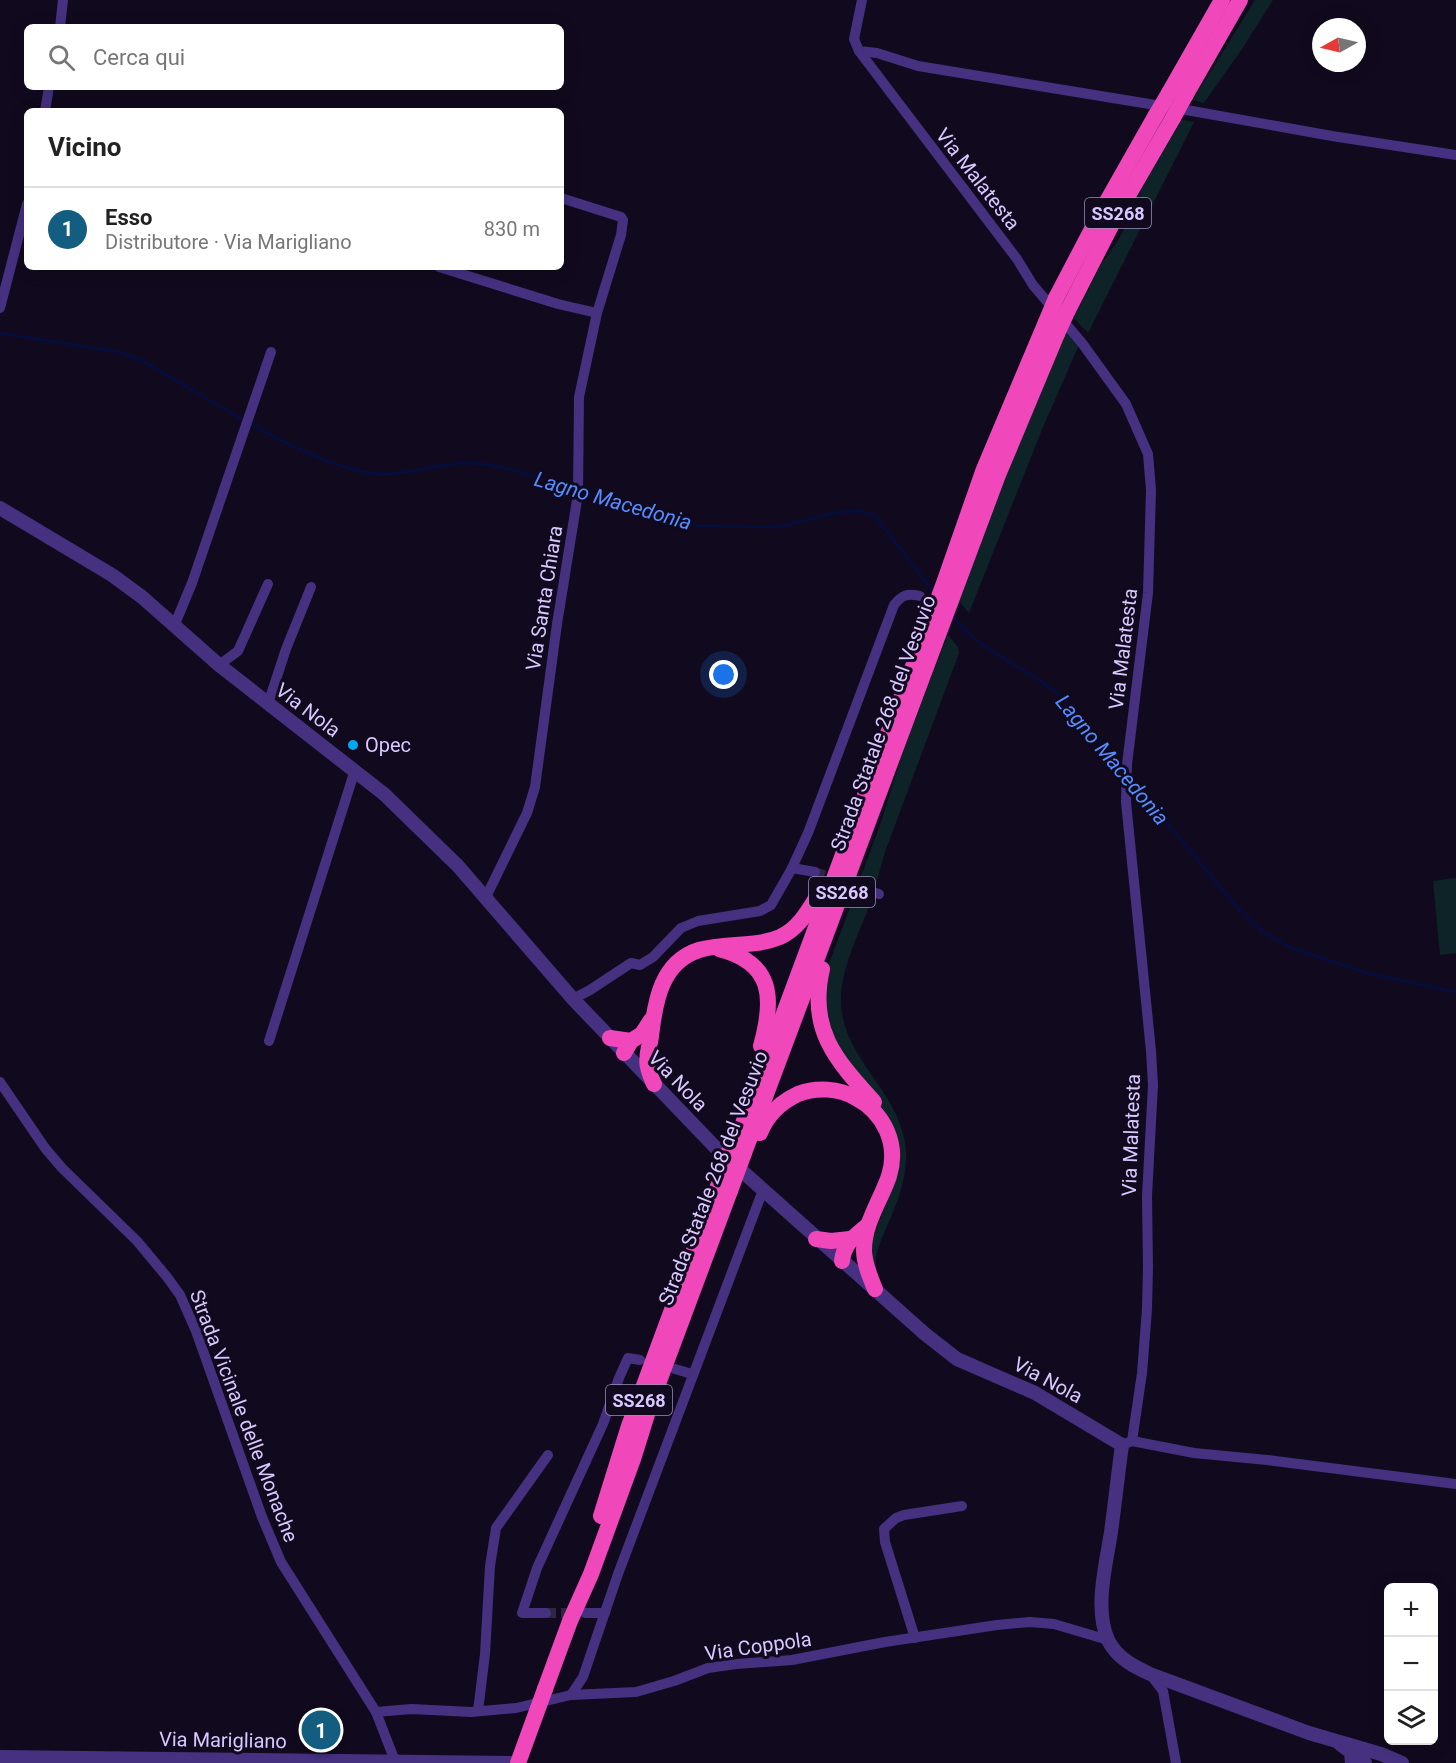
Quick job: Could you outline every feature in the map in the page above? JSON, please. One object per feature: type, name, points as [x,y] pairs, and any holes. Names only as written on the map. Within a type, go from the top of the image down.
[{"type":"highway","name":"Strada Statale 268 del Vesuvio","points":[[1177,95],[1222,0]]},
{"type":"highway","name":"Strada Statale 268 del Vesuvio","points":[[517,1763],[545,1689],[578,1617],[646,1417],[707,1254],[740,1150],[875,770],[1014,433],[1051,328],[1062,304],[1101,243],[1164,116],[1220,37],[1240,0]]},
{"type":"highway","points":[[1220,37],[1248,0]]},
{"type":"highway","name":"Strada Statale 268 del Vesuvio","points":[[740,1150],[849,873],[934,626]]},
{"type":"highway","name":"SS268","points":[[654,1084],[647,1067],[652,1019],[662,982],[669,971],[685,956],[709,948],[763,942],[780,937],[796,927],[822,888],[875,770]]},
{"type":"highway","name":"SS268","points":[[849,873],[818,986],[818,1009],[826,1040],[833,1053],[875,1104],[876,1112],[887,1131],[892,1156],[890,1174],[868,1225],[864,1249],[868,1273],[875,1289]]},
{"type":"highway","name":"SS268","points":[[709,948],[739,955],[753,965],[765,984],[769,998],[767,1023],[740,1150]]},
{"type":"highway","name":"SS268","points":[[628,1050],[652,1019]]},
{"type":"highway","points":[[610,1038],[628,1050],[650,1047]]},
{"type":"highway","name":"SS268","points":[[740,1150],[785,1101],[804,1092],[830,1090],[850,1095],[876,1112]]},
{"type":"highway","name":"Strada Statale 268 del Vesuvio","points":[[578,1617],[584,1570],[629,1426],[729,1190]]},
{"type":"highway","name":"SS268","points":[[850,1239],[868,1225]]},
{"type":"highway","points":[[816,1239],[831,1241],[850,1239]]},
{"type":"highway","points":[[850,1239],[844,1249],[843,1262],[855,1259],[864,1249]]},
{"type":"street","points":[[60,24],[63,0]]},
{"type":"street","points":[[862,0],[854,39],[859,51],[918,66],[1456,155]]},
{"type":"street","name":"Via Malatesta","points":[[859,51],[1017,259],[1033,285],[1082,343],[1126,404],[1148,454],[1151,490],[1148,593],[1133,715],[1126,802],[1153,1085],[1147,1196],[1147,1309],[1142,1373],[1127,1443]]},
{"type":"street","points":[[46,108],[48,90]]},
{"type":"street","name":"Via Santa Chiara","points":[[485,898],[527,813],[535,787],[557,624],[578,494],[579,397],[597,313],[621,235],[623,220],[621,217],[564,199]]},
{"type":"street","points":[[0,308],[24,216]]},
{"type":"street","points":[[449,270],[558,304],[597,313]]},
{"type":"street","points":[[175,624],[192,583],[271,352]]},
{"type":"street","name":"Via Nola","points":[[0,508],[112,575],[142,597],[219,665],[384,794],[439,847],[610,1038]]},
{"type":"street","points":[[219,665],[238,651],[268,584]]},
{"type":"street","points":[[268,704],[286,649],[311,587]]},
{"type":"street","points":[[573,999],[631,963],[639,965],[648,961],[681,928],[698,921],[759,910],[771,905],[792,867],[861,696],[894,605],[901,597],[909,593],[920,596]]},
{"type":"street","points":[[269,1041],[355,770]]},
{"type":"street","points":[[792,867],[815,872]]},
{"type":"street","points":[[859,888],[879,894]]},
{"type":"street","name":"Via Nola","points":[[628,1050],[654,1084],[715,1147],[925,1334],[957,1359],[1035,1393],[1127,1443]]},
{"type":"street","name":"Strada Vicinale delle Monache","points":[[0,1082],[57,1161],[137,1241],[180,1295],[196,1331],[262,1517],[282,1562],[376,1712],[395,1761]]},
{"type":"street","points":[[571,1695],[583,1677],[692,1374],[763,1190]]},
{"type":"street","points":[[546,1613],[522,1613],[537,1568],[603,1424],[623,1368],[628,1358],[640,1360]]},
{"type":"street","points":[[675,1369],[692,1374]]},
{"type":"street","points":[[1402,1763],[1382,1759],[1150,1674],[1131,1665],[1115,1651],[1108,1640],[1102,1614],[1103,1594],[1127,1443],[1456,1484]]},
{"type":"street","points":[[478,1711],[485,1654],[490,1566],[496,1528],[548,1455]]},
{"type":"street","points":[[915,1638],[885,1542],[884,1529],[896,1518],[904,1515],[962,1506]]},
{"type":"street","points":[[578,1617],[605,1613]]},
{"type":"street","name":"Via Coppola","points":[[376,1712],[411,1709],[478,1711],[516,1708],[571,1695],[636,1692],[708,1668],[792,1660],[997,1625],[1030,1622],[1054,1624],[1108,1640]]},
{"type":"street","points":[[1150,1674],[1162,1690],[1176,1763]]},
{"type":"street","points":[[1338,1742],[1351,1757],[1365,1763]]},
{"type":"street","name":"Via Marigliano","points":[[0,1757],[517,1763]]},
{"type":"green space","points":[[1255,0],[1273,0],[1204,103],[1193,100]]},
{"type":"green space","points":[[1182,120],[1194,122],[1088,333],[1074,318],[1102,263],[1134,212],[1143,186]]},
{"type":"green space","points":[[1067,331],[1079,345],[1043,427],[969,613],[959,601],[1012,461]]},
{"type":"green space","points":[[948,635],[958,647],[959,653],[885,852],[876,883],[860,879],[905,746]]},
{"type":"green space","points":[[1456,878],[1456,953],[1440,955],[1433,881]]},
{"type":"green space","points":[[855,894],[872,899],[844,974],[841,999],[843,1020],[860,1058],[894,1111],[902,1131],[906,1152],[905,1173],[900,1193],[877,1254],[878,1284],[870,1246],[893,1186],[889,1118],[841,1059],[823,1012],[827,969]]},
{"type":"waterway","name":"Lagno Macedonia","points":[[0,333],[119,352],[141,360],[245,421]]},
{"type":"waterway","name":"Lagno Macedonia","points":[[251,424],[315,456],[367,472],[393,474],[468,463],[507,469],[575,489]]},
{"type":"waterway","name":"Lagno Macedonia","points":[[581,491],[698,526],[779,527],[838,512],[860,511],[874,515],[934,592]]},
{"type":"waterway","name":"Lagno Macedonia","points":[[953,617],[975,639],[1041,681],[1064,700],[1124,772]]},
{"type":"waterway","name":"Lagno Macedonia","points":[[1130,779],[1237,907],[1263,932],[1291,948],[1367,973],[1456,992]]},
{"type":"tunnel","points":[[815,872],[859,888]]},
{"type":"tunnel","points":[[546,1613],[579,1613]]},
{"type":"place","name":"Opec","points":[[353,745]]},
{"type":"place","name":"Esso","points":[[321,1730]]}]
